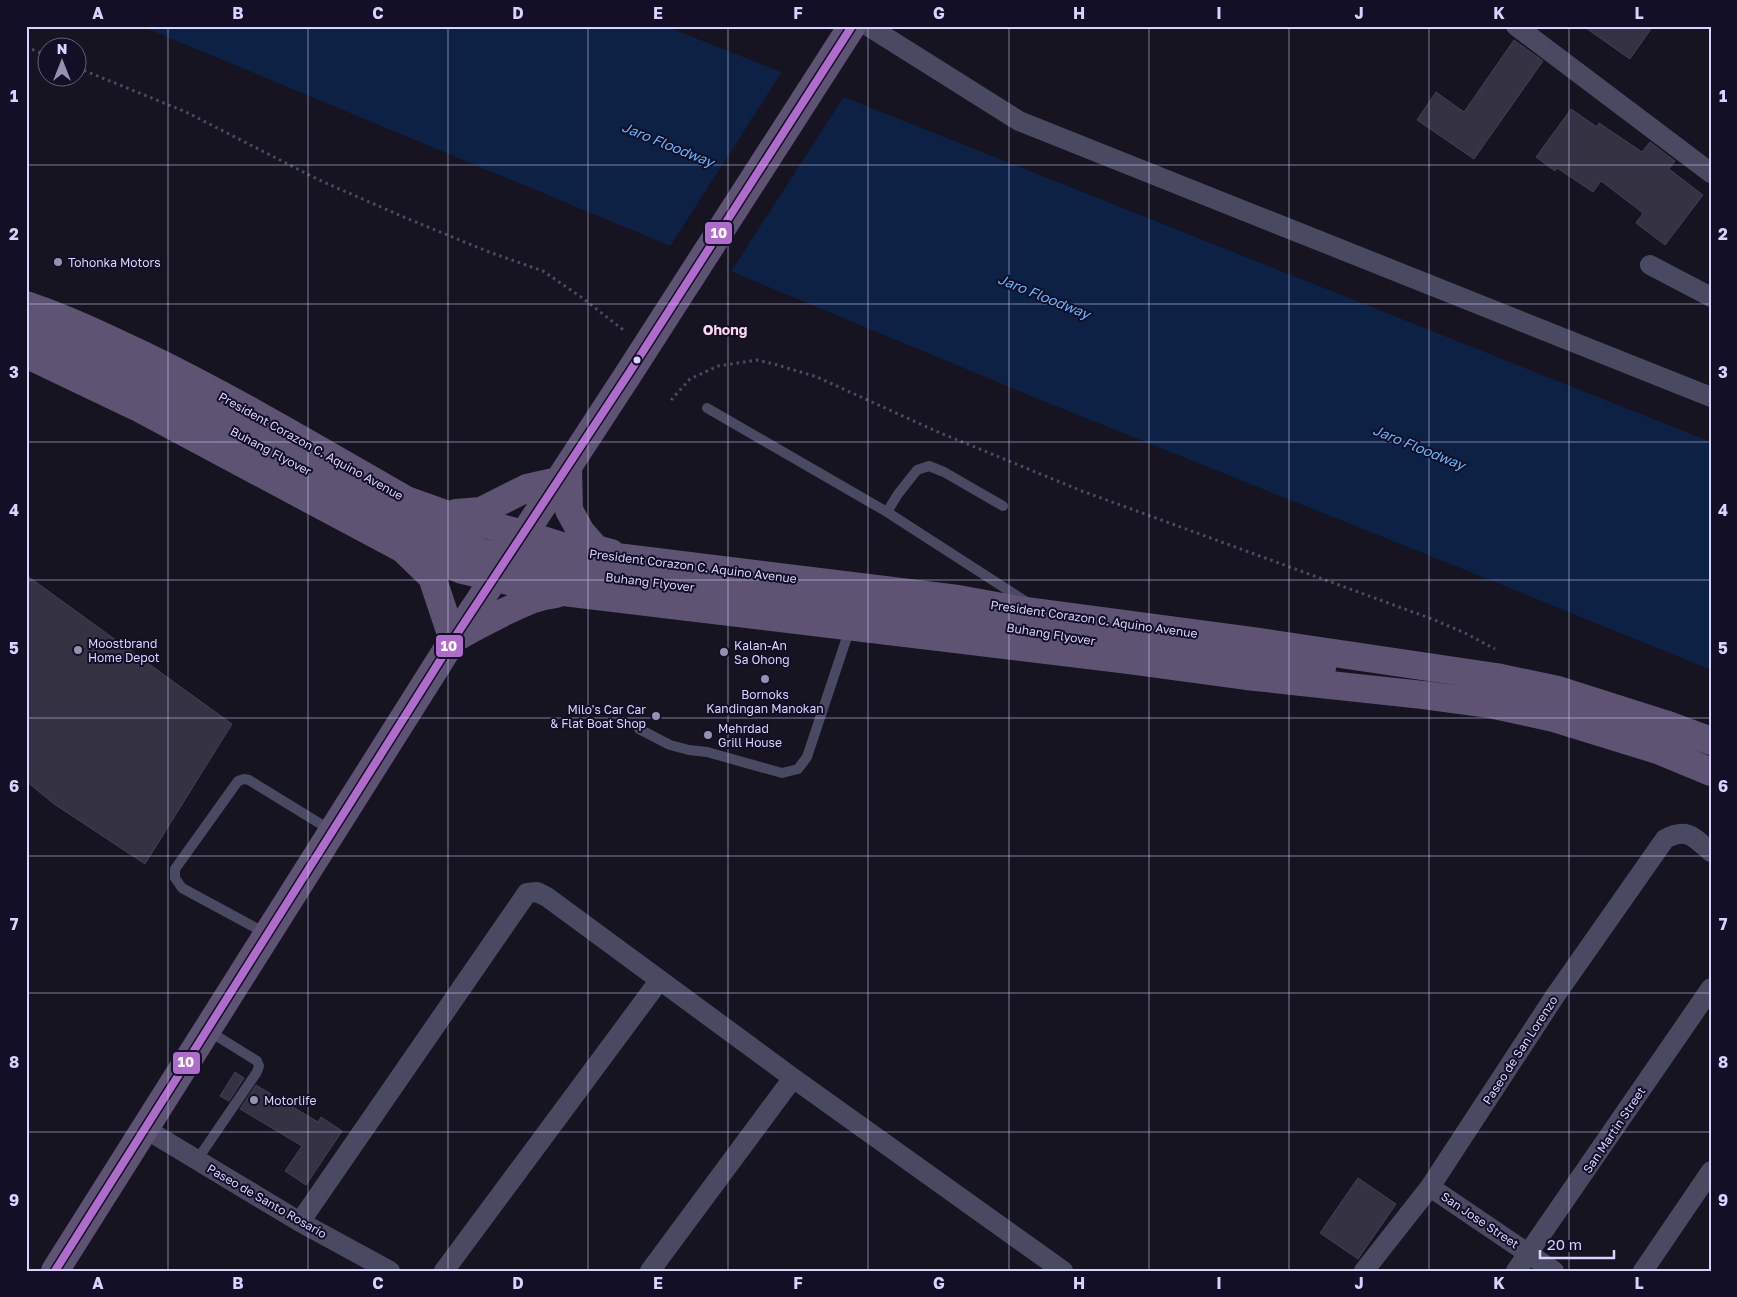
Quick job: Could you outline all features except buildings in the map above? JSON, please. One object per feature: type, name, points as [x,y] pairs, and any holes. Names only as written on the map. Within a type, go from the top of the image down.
[{"type":"main road","points":[[54,1271],[453,640],[856,28]]},
{"type":"main road","name":"President Corazon C. Aquino Avenue","points":[[26,305],[118,343],[187,377],[406,500],[445,514],[524,534],[584,553],[958,599],[1047,614],[1259,642],[1496,677],[1558,690],[1665,724],[1711,741]]},
{"type":"main road","name":"Buhang Flyover","points":[[26,330],[58,342],[163,393],[425,533],[484,553],[586,573],[720,591],[900,610],[1128,645],[1239,660],[1322,668]]},
{"type":"main road","points":[[26,354],[145,411],[401,548],[432,577],[453,640]]},
{"type":"main road","points":[[445,514],[481,511],[527,488],[563,474]]},
{"type":"main road","points":[[563,474],[570,510],[581,532],[596,549],[627,557]]},
{"type":"main road","points":[[401,548],[427,554],[462,570],[572,593],[1490,704],[1554,718],[1658,750],[1711,772]]},
{"type":"main road","points":[[453,640],[476,625],[520,603],[542,596],[572,593]]},
{"type":"main road","name":"President Corazon C. Aquino Avenue","points":[[1322,668],[1379,660]]},
{"type":"main road","points":[[1322,668],[1378,691]]},
{"type":"street","points":[[1516,26],[1711,173]]},
{"type":"street","points":[[856,28],[1020,121],[1711,397]]},
{"type":"street","points":[[1650,265],[1711,298]]},
{"type":"street","name":"Paseo de San Lorenzo","points":[[1364,1271],[1430,1186],[1555,996],[1665,839],[1678,832],[1692,836],[1711,852]]},
{"type":"street","points":[[300,1222],[527,893],[537,892],[547,897],[659,981],[1063,1271]]},
{"type":"street","points":[[444,1271],[659,981]]},
{"type":"street","name":"San Martin Street","points":[[1516,1271],[1711,988]]},
{"type":"street","points":[[650,1271],[793,1078]]},
{"type":"street","name":"Paseo de Santo Rosario","points":[[144,1128],[300,1222],[390,1271]]},
{"type":"street","points":[[1643,1271],[1711,1171]]},
{"type":"street","name":"San Jose Street","points":[[1430,1186],[1554,1271]]},
{"type":"lane","points":[[707,408],[887,512],[1047,614]]},
{"type":"lane","points":[[887,512],[898,494],[918,470],[929,466],[944,472],[1003,506]]},
{"type":"lane","points":[[639,729],[670,745],[689,750],[707,752],[782,773],[798,769],[807,757],[850,627]]},
{"type":"lane","points":[[268,934],[182,888],[175,878],[175,869],[238,781],[244,779],[249,780],[333,832]]},
{"type":"lane","points":[[197,1160],[257,1072],[258,1066],[256,1061],[207,1030]]},
{"type":"path","points":[[26,47],[38,52]]},
{"type":"path","points":[[88,72],[186,112],[319,180],[489,252],[543,271],[581,297],[645,347]]},
{"type":"path","points":[[672,400],[690,379],[718,366],[757,360],[817,377],[938,432],[1082,491],[1432,619],[1463,632],[1500,652]]},
{"type":"water","name":"Jaro Floodway","points":[[141,26],[665,26],[1711,442],[1711,670],[1043,401]]},
{"type":"pier","points":[[783,70],[845,95],[730,273],[669,248]]},
{"type":"transit line","name":"10","points":[[55,1271],[453,640],[629,373],[852,26]]},
{"type":"place","name":"Tohonka Motors","points":[[58,262]]},
{"type":"place","name":"Moostbrand Home Depot","points":[[78,650]]},
{"type":"place","name":"Kalan-An Sa Ohong","points":[[724,652]]},
{"type":"place","name":"Bornoks Kandingan Manokan","points":[[765,679]]},
{"type":"place","name":"Milo's Car Car & Flat Boat Shop","points":[[656,716]]},
{"type":"place","name":"Mehrdad Grill House","points":[[708,735]]},
{"type":"place","name":"Motorlife","points":[[254,1100]]},
{"type":"district","name":"Ohong","points":[[725,329]]}]
